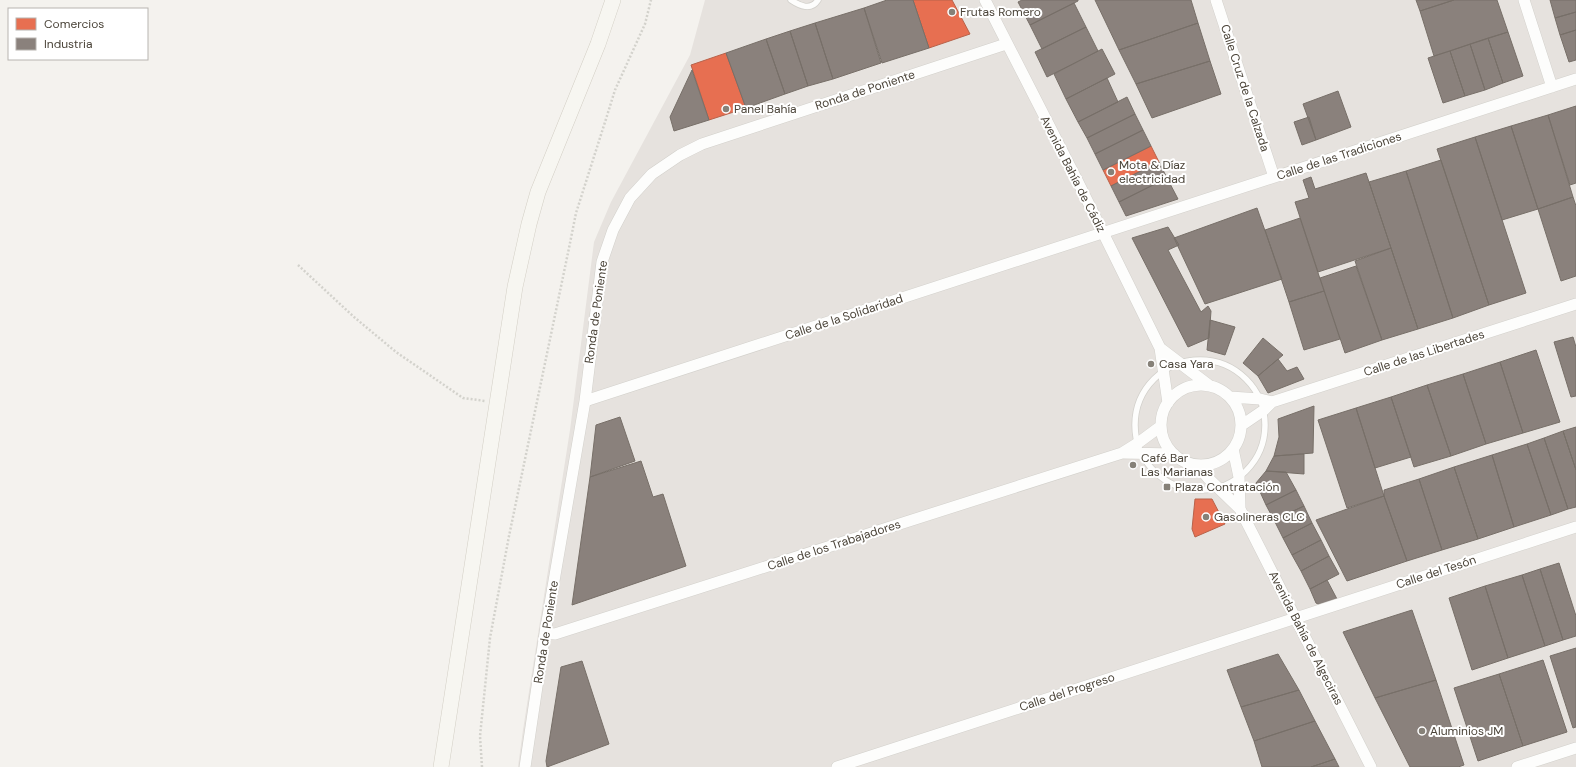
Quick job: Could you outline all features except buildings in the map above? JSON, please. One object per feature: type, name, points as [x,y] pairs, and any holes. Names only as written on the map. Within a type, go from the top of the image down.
[{"type":"main road","points":[[441,767],[515,287],[529,224],[538,192],[598,44],[613,0]]},
{"type":"street","name":"Avenida Bahía de Cádiz","points":[[985,0],[1160,348],[1162,372],[1168,403]]},
{"type":"street","name":"Calle Cruz de la Calzada","points":[[1216,0],[1274,177]]},
{"type":"street","points":[[1524,0],[1552,87]]},
{"type":"street","name":"Ronda de Poniente","points":[[525,767],[545,633],[585,401],[602,262],[613,230],[630,198],[652,174],[680,155],[702,144],[1006,44]]},
{"type":"street","name":"Calle de las Tradiciones","points":[[1102,233],[1576,79]]},
{"type":"street","name":"Calle de la Solidaridad","points":[[585,401],[1102,233]]},
{"type":"street","name":"Calle de las Libertades","points":[[1242,425],[1264,410],[1272,402],[1576,304]]},
{"type":"street","name":"Avenida Bahía de Cádiz","points":[[1160,348],[1211,386]]},
{"type":"street","points":[[1200,385],[1211,386],[1221,390],[1230,397],[1241,416],[1242,425],[1239,440],[1234,450],[1222,459],[1210,464],[1197,465],[1184,462],[1166,445],[1161,426],[1163,414],[1168,403],[1175,395],[1187,388],[1200,385]]},
{"type":"street","points":[[1230,397],[1260,399],[1272,402]]},
{"type":"street","points":[[1140,448],[1161,426]]},
{"type":"street","name":"Calle de los Trabajadores","points":[[545,633],[555,634],[1122,453],[1140,448],[1174,454]]},
{"type":"street","name":"Avenida Bahía de Algeciras","points":[[1234,450],[1239,478],[1240,509]]},
{"type":"street","name":"Avenida Bahía de Algeciras","points":[[1197,465],[1240,509],[1297,618],[1371,767]]},
{"type":"street","name":"Calle del Tesón","points":[[1297,618],[1576,527]]},
{"type":"street","name":"Calle del Progreso","points":[[837,767],[1297,618]]},
{"type":"street","points":[[1517,767],[1576,748]]},
{"type":"lane","points":[[791,0],[798,4],[810,7],[818,0]]},
{"type":"lane","points":[[1206,360],[1224,364],[1237,371],[1248,380],[1260,399],[1264,410],[1266,430],[1261,448],[1252,464],[1239,478],[1218,487],[1198,490],[1178,486],[1169,482],[1153,469],[1140,448],[1135,424],[1138,406],[1146,388],[1162,372],[1179,363],[1206,360]]},
{"type":"path","points":[[482,767],[480,736],[490,638],[569,248],[582,192],[615,90],[645,24],[651,0]]},
{"type":"path","points":[[298,265],[354,317],[396,352],[463,398],[497,403]]},
{"type":"shaded area","points":[[705,0],[1576,0],[1576,767],[518,767],[570,430],[594,242],[611,202],[690,55]]},
{"type":"place","name":"Frutas Romero","points":[[952,12]]},
{"type":"place","name":"Panel Bahía","points":[[726,109]]},
{"type":"place","name":"Mota & Díaz electricidad","points":[[1111,172]]},
{"type":"place","name":"Casa Yara","points":[[1151,364]]},
{"type":"place","name":"Café Bar Las Marianas","points":[[1133,465]]},
{"type":"place","name":"Plaza Contratación","points":[[1167,487]]},
{"type":"place","name":"Gasolineras CLC","points":[[1206,517]]},
{"type":"place","name":"Aluminios JM","points":[[1422,731]]}]
